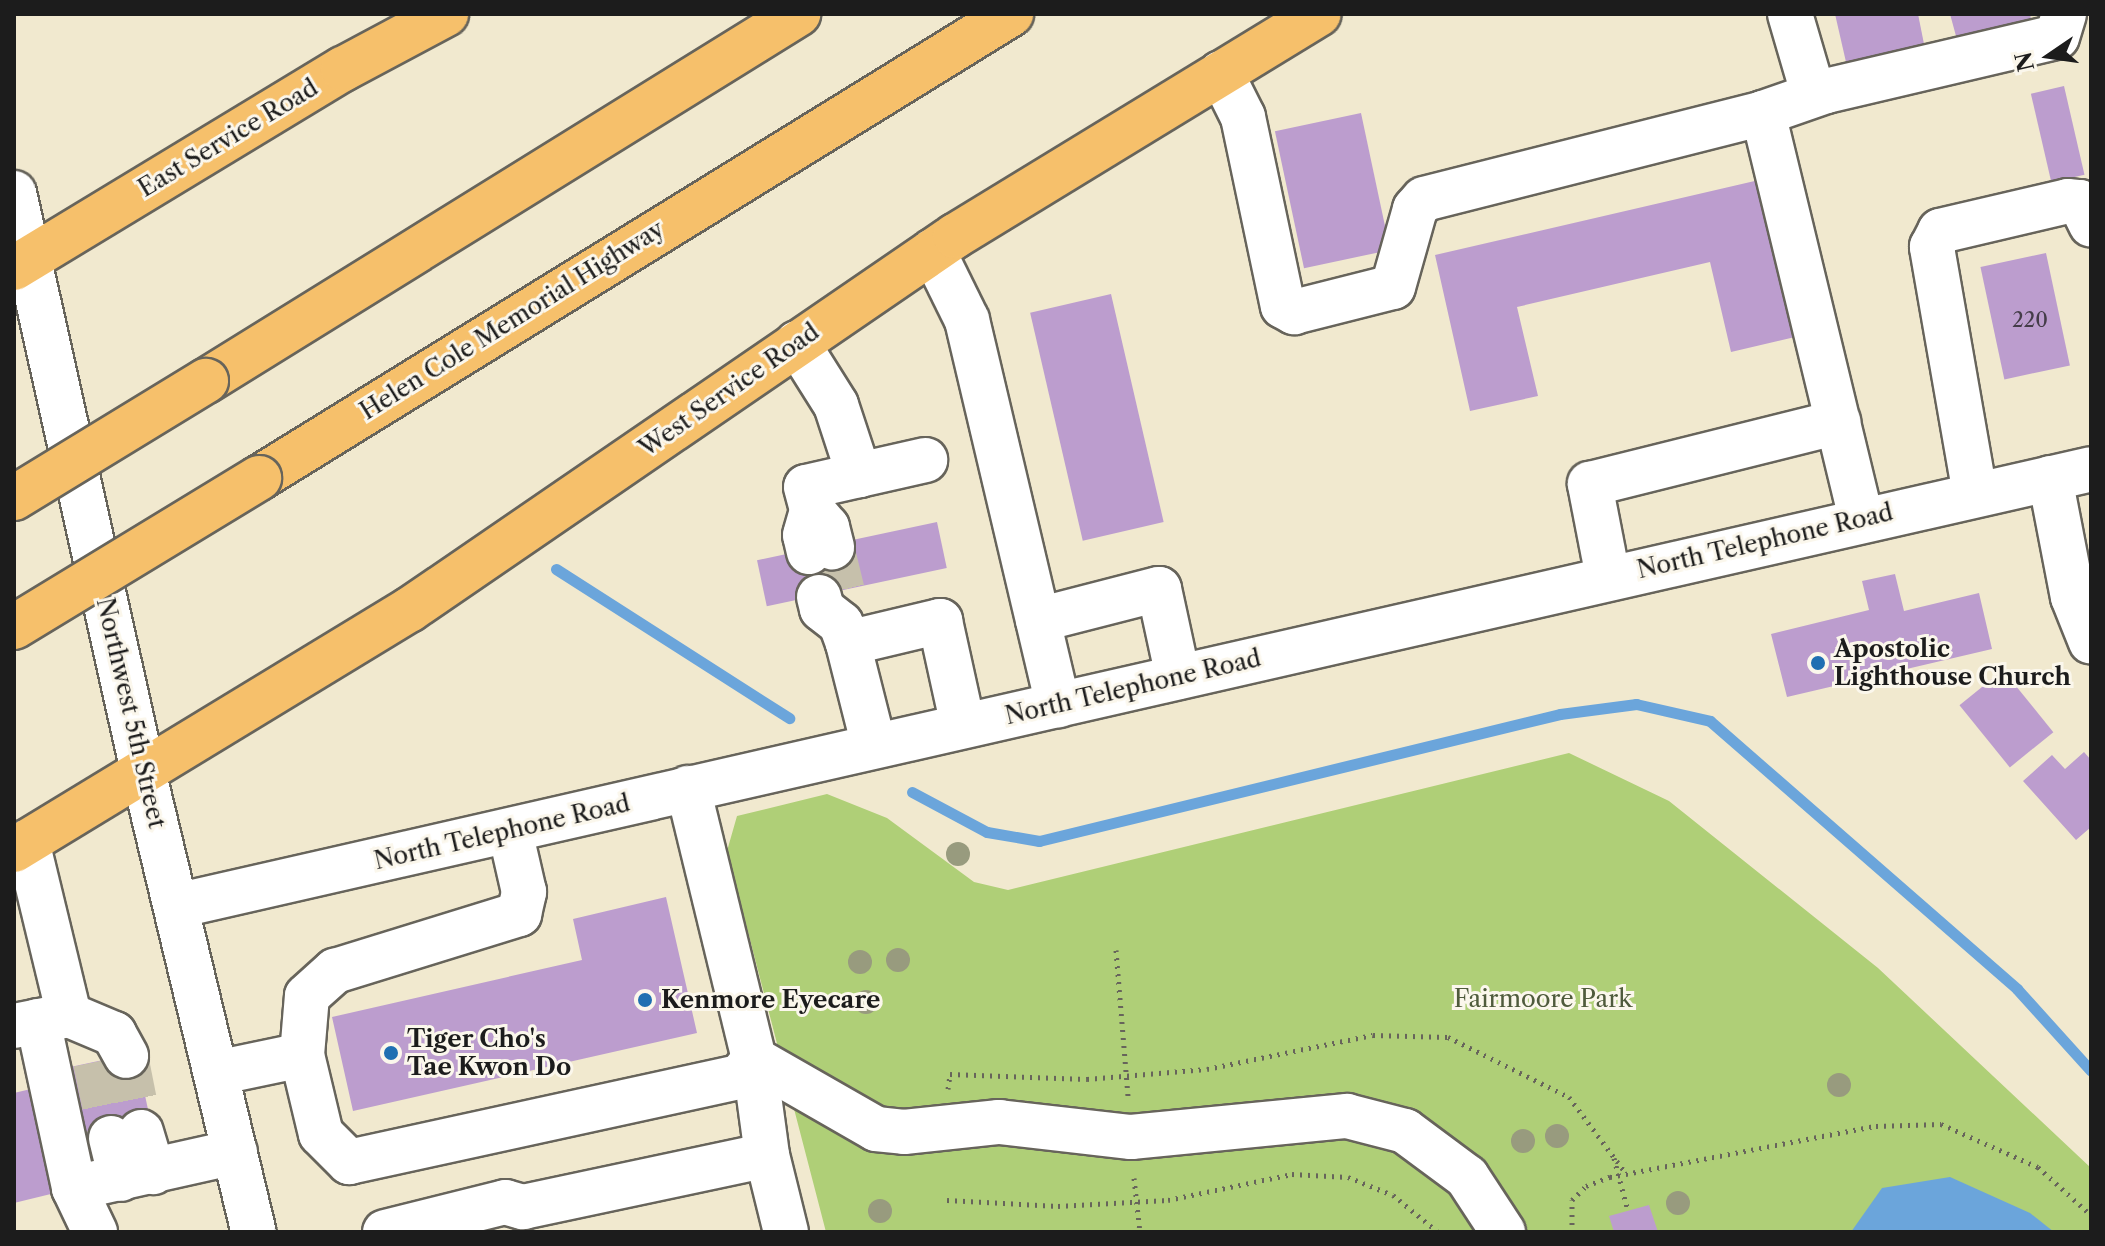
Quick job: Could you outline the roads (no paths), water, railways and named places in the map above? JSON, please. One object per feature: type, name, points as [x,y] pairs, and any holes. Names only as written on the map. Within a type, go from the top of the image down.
[{"type":"main road","name":"East Service Road","points":[[22,263],[343,69],[446,14]]},
{"type":"main road","points":[[14,498],[798,14]]},
{"type":"main road","name":"Helen Cole Memorial Highway","points":[[14,627],[1011,14]]},
{"type":"main road","name":"West Service Road","points":[[21,846],[409,610],[933,251],[1318,14]]},
{"type":"street","points":[[1790,14],[1811,86],[1826,91]]},
{"type":"street","points":[[1221,73],[1243,117],[1283,306],[1294,312],[1393,287],[1415,209],[1424,199],[1763,113],[1826,91],[2057,37],[2064,14]]},
{"type":"street","points":[[1763,113],[1861,519]]},
{"type":"street","name":"Northwest 5th Street","points":[[14,193],[22,263],[254,1232]]},
{"type":"street","points":[[1975,494],[1932,247],[1940,231],[2068,201],[2080,202],[2091,225]]},
{"type":"street","points":[[933,251],[967,320],[1058,705]]},
{"type":"street","points":[[797,343],[836,405],[859,475]]},
{"type":"street","points":[[1608,577],[1590,484],[1838,422]]},
{"type":"street","points":[[818,536],[806,487],[925,460]]},
{"type":"street","points":[[2071,474],[2073,597],[2091,642]]},
{"type":"street","name":"North Telephone Road","points":[[176,906],[1861,519],[2071,474]]},
{"type":"street","points":[[1038,620],[1159,589],[1178,677]]},
{"type":"street","points":[[864,748],[838,614],[940,621],[963,726]]},
{"type":"street","points":[[688,788],[754,1059],[767,1155],[786,1232]]},
{"type":"street","points":[[510,831],[524,892],[519,914],[335,971],[307,996],[302,1055],[321,1134],[349,1162],[740,1077],[754,1059]]},
{"type":"street","points":[[21,846],[51,1020],[74,1188],[95,1232]]},
{"type":"street","points":[[51,1020],[114,1034],[110,1059]]},
{"type":"street","points":[[216,1073],[302,1055]]},
{"type":"street","points":[[754,1059],[876,1129],[904,1132],[999,1122],[1131,1137],[1347,1116],[1405,1131],[1467,1177],[1503,1232]]},
{"type":"street","points":[[74,1188],[131,1155],[235,1152]]},
{"type":"street","points":[[385,1232],[505,1202],[515,1220],[767,1155]]},
{"type":"water","points":[[1950,1177],[2030,1213],[2054,1232],[1851,1232],[1882,1188]]},
{"type":"waterway","points":[[556,569],[789,718]]},
{"type":"waterway","points":[[912,792],[987,832],[1039,841],[1560,714],[1636,704],[1710,721],[2017,989],[2091,1071]]},
{"type":"tunnel","points":[[832,547],[843,592]]},
{"type":"tunnel","points":[[126,1056],[141,1132]]},
{"type":"tunnel","points":[[95,1062],[111,1138]]},
{"type":"place","name":"Apostolic Lighthouse Church","points":[[1818,663]]},
{"type":"place","name":"Kenmore Eyecare","points":[[645,1000]]},
{"type":"place","name":"Tiger Cho's Tae Kwon Do","points":[[391,1053]]},
{"type":"park label","name":"Fairmoore Park","points":[[1543,999]]}]
